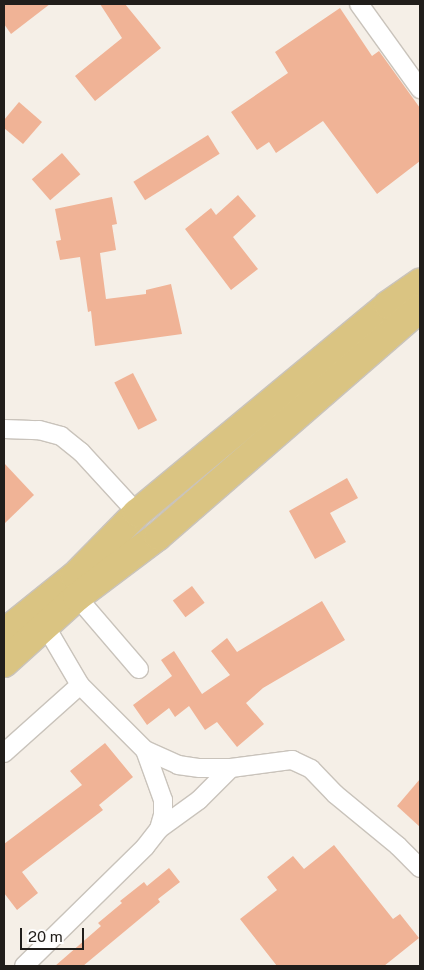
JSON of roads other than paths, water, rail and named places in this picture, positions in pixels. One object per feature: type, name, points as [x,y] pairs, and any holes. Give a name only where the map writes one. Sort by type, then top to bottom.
[{"type":"main road","points":[[7,627],[75,576],[137,513],[388,305],[420,283]]},
{"type":"main road","points":[[4,663],[77,597],[158,536],[420,308]]},
{"type":"street","points":[[359,4],[420,90]]},
{"type":"street","points":[[4,429],[39,430],[60,436],[81,452],[137,513]]},
{"type":"street","points":[[77,597],[139,669]]},
{"type":"street","points":[[46,627],[80,685],[145,750],[178,765],[200,768],[231,768],[292,760],[311,769],[335,794],[398,846],[420,868]]},
{"type":"street","points":[[4,753],[80,685]]},
{"type":"street","points":[[145,750],[163,800],[160,829]]},
{"type":"street","points":[[24,966],[146,847],[160,829],[199,800],[231,768]]}]
